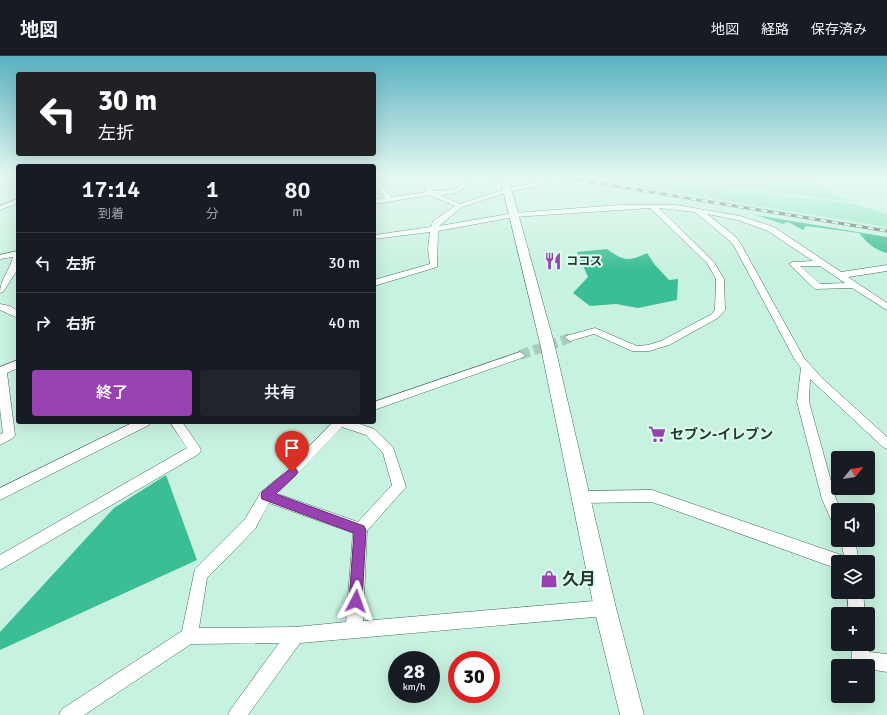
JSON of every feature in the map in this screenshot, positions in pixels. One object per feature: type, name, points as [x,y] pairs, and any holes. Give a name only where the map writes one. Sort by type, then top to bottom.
[{"type":"street","points":[[376,282],[434,264],[432,249],[436,223],[458,208]]},
{"type":"street","points":[[512,208],[547,343],[605,608],[632,715]]},
{"type":"street","points":[[376,237],[400,235],[514,215],[625,208]]},
{"type":"street","points":[[570,338],[595,331],[636,348],[649,348],[665,343],[715,316],[720,310],[720,279],[710,262],[654,208]]},
{"type":"street","points":[[672,208],[698,210],[740,218],[771,229],[887,307]]},
{"type":"street","points":[[698,210],[733,239],[738,246],[792,348],[806,369],[887,444]]},
{"type":"street","points":[[0,257],[16,253]]},
{"type":"street","points":[[0,290],[15,267],[16,262]]},
{"type":"street","points":[[822,263],[793,264],[818,287],[856,285]]},
{"type":"street","points":[[841,275],[887,268]]},
{"type":"street","points":[[0,307],[8,308],[16,314]]},
{"type":"street","points":[[376,405],[520,355]]},
{"type":"street","points":[[0,440],[9,435],[0,371],[16,365]]},
{"type":"street","points":[[806,369],[803,402],[831,503]]},
{"type":"street","points":[[0,494],[141,424]]},
{"type":"street","points":[[0,563],[195,450],[177,424]]},
{"type":"street","points":[[189,636],[200,574],[250,524],[266,496],[283,482],[338,424]]},
{"type":"street","points":[[346,424],[370,432],[389,451],[399,487],[360,530],[354,630]]},
{"type":"street","points":[[266,496],[360,530]]},
{"type":"street","points":[[581,498],[652,496],[831,559]]},
{"type":"street","points":[[68,715],[142,665],[189,636],[296,635],[605,608]]},
{"type":"street","points":[[237,715],[296,635]]},
{"type":"street","points":[[860,651],[861,659],[887,663]]},
{"type":"green space","points":[[769,208],[867,208],[887,214],[887,227]]},
{"type":"green space","points":[[756,215],[887,237],[887,253],[872,246],[859,233],[806,226],[803,230],[788,222],[783,224]]},
{"type":"green space","points":[[607,249],[626,259],[635,258],[647,253],[655,265],[669,280],[678,279],[677,300],[638,308],[616,304],[590,306],[573,293],[588,277],[577,252]]},
{"type":"green space","points":[[166,475],[197,560],[0,650],[0,632],[114,508]]},
{"type":"tunnel","points":[[520,355],[570,338]]},
{"type":"railway","points":[[746,208],[887,231]]},
{"type":"place","name":"ココス","points":[[553,261]]},
{"type":"place","name":"セブン-イレブン","points":[[657,434]]},
{"type":"place","name":"久月","points":[[549,579]]},
{"type":"route","points":[[292,472],[283,482],[266,496],[360,530],[356,601]]}]
